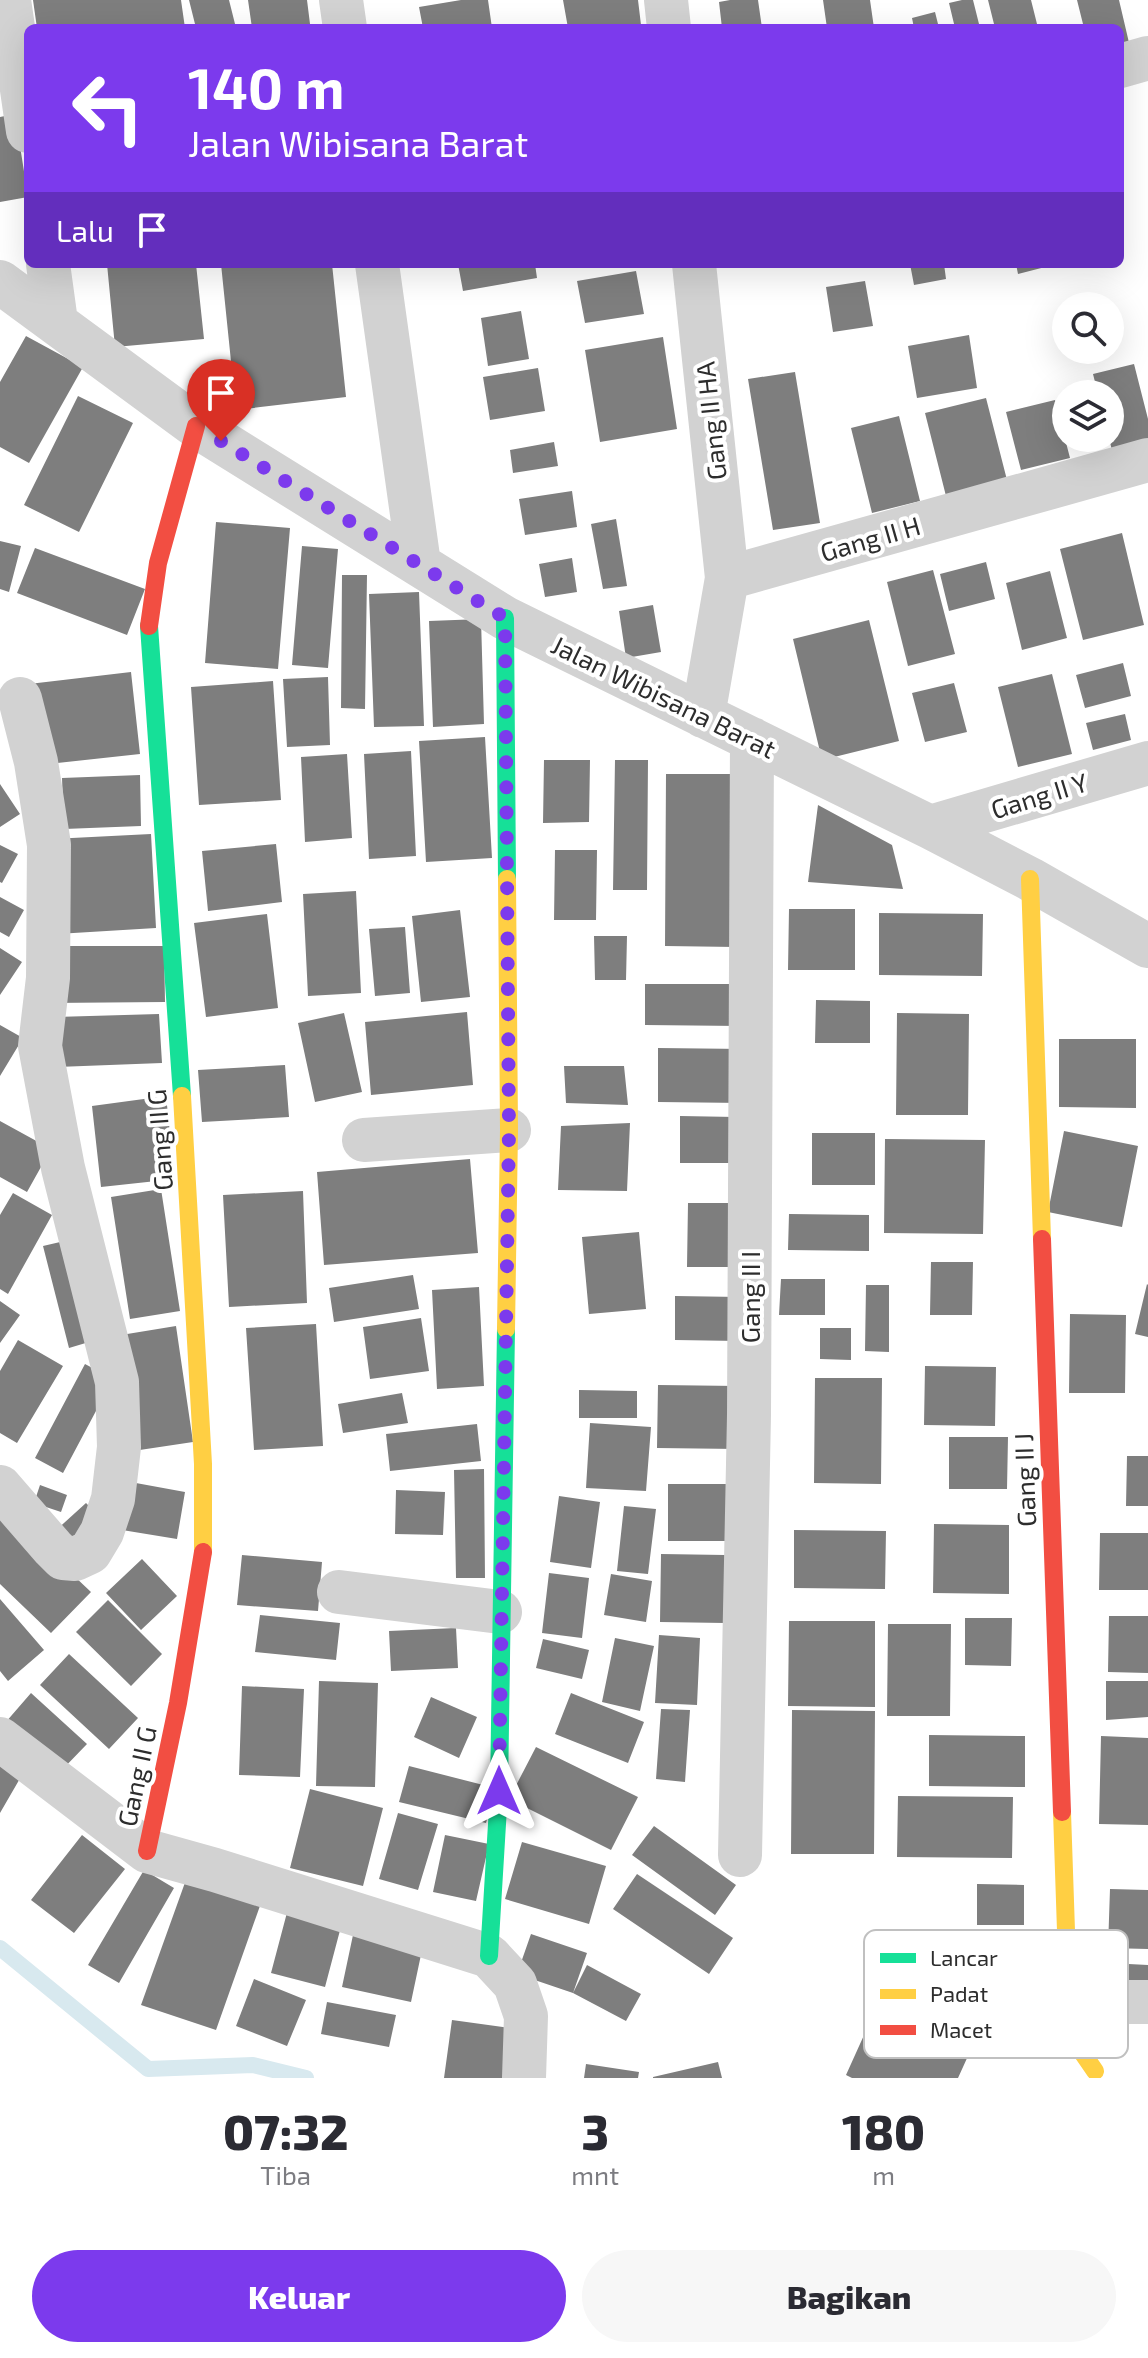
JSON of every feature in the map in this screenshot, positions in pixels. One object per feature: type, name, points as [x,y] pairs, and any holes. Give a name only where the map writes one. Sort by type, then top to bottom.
[{"type":"street","points":[[9,0],[24,103]]},
{"type":"street","points":[[341,0],[344,24]]},
{"type":"street","points":[[666,0],[669,24]]},
{"type":"street","points":[[1124,65],[1148,58]]},
{"type":"street","points":[[49,268],[56,322]]},
{"type":"street","points":[[378,268],[419,564]]},
{"type":"street","name":"Gang II HA","points":[[694,268],[727,578]]},
{"type":"street","name":"Jalan Wibisana Barat","points":[[0,282],[196,426],[505,618],[930,827],[1145,942]]},
{"type":"street","name":"Gang II G","points":[[147,1851],[178,1703],[203,1557],[203,1464],[190,1204],[148,635],[158,563],[196,426]]},
{"type":"street","name":"Gang II H","points":[[727,578],[1148,460]]},
{"type":"street","points":[[703,716],[727,578]]},
{"type":"street","points":[[489,1956],[499,1791],[509,1130],[505,618]]},
{"type":"street","points":[[0,1487],[63,1558],[75,1559],[90,1552],[102,1532],[113,1499],[119,1447],[117,1382],[63,1168],[40,1046],[48,978],[49,845],[36,762],[20,699]]},
{"type":"street","name":"Gang II I","points":[[740,1855],[749,1415],[752,739]]},
{"type":"street","name":"Gang II Y","points":[[930,827],[1148,763]]},
{"type":"street","name":"Gang II J","points":[[1030,879],[1066,1930]]},
{"type":"street","points":[[364,1140],[509,1130]]},
{"type":"street","points":[[339,1592],[500,1612]]},
{"type":"street","points":[[0,1739],[147,1851],[489,1956],[515,1984],[526,2016],[524,2078]]},
{"type":"street","name":"Gang II J","points":[[1087,2058],[1101,2076]]},
{"type":"building","points":[[33,0],[181,0],[184,24],[36,24]]},
{"type":"building","points":[[189,0],[229,0],[235,24],[195,24]]},
{"type":"building","points":[[248,0],[307,0],[310,24],[251,24]]},
{"type":"building","points":[[461,0],[488,0],[491,24],[422,24],[419,7]]},
{"type":"building","points":[[563,0],[638,0],[641,24],[567,24]]},
{"type":"building","points":[[758,0],[761,24],[722,24],[719,2]]},
{"type":"building","points":[[823,0],[870,0],[873,24],[826,24]]},
{"type":"building","points":[[973,0],[979,24],[954,24],[949,3]]},
{"type":"building","points":[[988,0],[1031,0],[1037,24],[994,24]]},
{"type":"building","points":[[1077,0],[1119,0],[1130,47],[1124,49],[1124,24],[1083,24]]},
{"type":"building","points":[[935,12],[938,24],[913,24],[912,18]]},
{"type":"building","points":[[15,114],[24,171],[24,198],[0,202],[0,117]]},
{"type":"building","points":[[107,268],[196,268],[204,339],[115,347]]},
{"type":"building","points":[[221,268],[332,268],[346,397],[236,410]]},
{"type":"building","points":[[459,268],[536,268],[537,278],[463,291]]},
{"type":"building","points":[[911,268],[945,268],[946,279],[914,285]]},
{"type":"building","points":[[1017,268],[1041,268],[1018,274]]},
{"type":"building","points":[[636,271],[644,314],[585,323],[577,281]]},
{"type":"building","points":[[865,281],[873,326],[833,332],[826,287]]},
{"type":"building","points":[[521,311],[529,359],[488,366],[481,318]]},
{"type":"building","points":[[969,335],[977,388],[917,398],[908,346]]},
{"type":"building","points":[[26,336],[83,367],[29,463],[0,447],[0,382]]},
{"type":"building","points":[[663,337],[677,429],[600,442],[585,350]]},
{"type":"building","points":[[1134,364],[1148,419],[1148,450],[1114,459],[1112,452],[1124,452],[1124,380],[1094,380],[1093,374]]},
{"type":"building","points":[[538,368],[545,411],[490,420],[483,377]]},
{"type":"building","points":[[795,372],[820,523],[773,530],[748,379]]},
{"type":"building","points":[[78,396],[133,423],[79,532],[24,505]]},
{"type":"building","points":[[986,398],[1007,480],[946,496],[925,413]]},
{"type":"building","points":[[1052,401],[1052,452],[1068,452],[1070,458],[1021,470],[1006,412]]},
{"type":"building","points":[[899,416],[920,501],[872,513],[851,428]]},
{"type":"building","points":[[554,442],[558,466],[513,473],[510,450]]},
{"type":"building","points":[[572,491],[577,527],[525,535],[519,499]]},
{"type":"building","points":[[616,519],[627,586],[603,589],[591,524]]},
{"type":"building","points":[[216,522],[290,528],[278,669],[205,663]]},
{"type":"building","points":[[1122,533],[1144,625],[1083,640],[1060,549]]},
{"type":"building","points":[[0,541],[21,546],[9,592],[0,589]]},
{"type":"building","points":[[302,546],[338,549],[328,668],[292,665]]},
{"type":"building","points":[[35,548],[145,589],[127,635],[17,593]]},
{"type":"building","points":[[572,558],[577,592],[545,597],[539,564]]},
{"type":"building","points":[[986,562],[995,599],[949,611],[940,574]]},
{"type":"building","points":[[933,570],[955,654],[908,666],[887,582]]},
{"type":"building","points":[[1050,571],[1067,638],[1022,650],[1006,583]]},
{"type":"building","points":[[342,575],[367,575],[365,709],[341,708]]},
{"type":"building","points":[[419,592],[424,726],[374,727],[369,594]]},
{"type":"building","points":[[653,605],[661,652],[626,658],[619,611]]},
{"type":"building","points":[[481,619],[484,724],[433,727],[429,621]]},
{"type":"building","points":[[869,620],[899,741],[822,760],[793,639]]},
{"type":"building","points":[[1123,663],[1131,696],[1085,708],[1076,675]]},
{"type":"building","points":[[131,672],[140,754],[39,765],[29,684]]},
{"type":"building","points":[[1052,674],[1072,754],[1018,767],[998,687]]},
{"type":"building","points":[[328,677],[330,745],[287,747],[283,679]]},
{"type":"building","points":[[273,681],[281,800],[199,805],[191,687]]},
{"type":"building","points":[[954,683],[967,732],[925,742],[912,693]]},
{"type":"building","points":[[1125,714],[1131,740],[1093,750],[1086,723]]},
{"type":"building","points":[[485,737],[492,858],[426,862],[419,741]]},
{"type":"building","points":[[411,751],[416,856],[369,859],[364,754]]},
{"type":"building","points":[[347,754],[352,838],[305,842],[301,757]]},
{"type":"building","points":[[544,760],[590,760],[589,822],[543,823]]},
{"type":"building","points":[[615,760],[648,760],[647,890],[613,890]]},
{"type":"building","points":[[666,774],[737,774],[736,947],[665,946]]},
{"type":"building","points":[[140,775],[141,826],[64,829],[62,778]]},
{"type":"building","points":[[0,784],[20,814],[0,827]]},
{"type":"building","points":[[818,805],[892,845],[903,889],[808,882]]},
{"type":"building","points":[[151,834],[156,928],[57,934],[52,839]]},
{"type":"building","points":[[276,844],[282,902],[208,911],[202,851]]},
{"type":"building","points":[[0,845],[18,854],[2,883],[0,882]]},
{"type":"building","points":[[555,850],[597,850],[596,920],[554,920]]},
{"type":"building","points":[[356,891],[361,993],[308,996],[303,894]]},
{"type":"building","points":[[0,897],[24,910],[9,937],[0,932]]},
{"type":"building","points":[[789,909],[855,909],[855,970],[788,970]]},
{"type":"building","points":[[460,910],[470,997],[421,1002],[412,916]]},
{"type":"building","points":[[879,913],[983,914],[982,976],[879,975]]},
{"type":"building","points":[[267,914],[278,1008],[206,1017],[194,923]]},
{"type":"building","points":[[405,927],[410,993],[375,996],[369,929]]},
{"type":"building","points":[[594,936],[627,936],[626,980],[595,980]]},
{"type":"building","points":[[49,946],[164,946],[165,1002],[48,1003]]},
{"type":"building","points":[[0,948],[22,962],[0,995]]},
{"type":"building","points":[[645,984],[743,984],[741,1026],[645,1025]]},
{"type":"building","points":[[816,1000],[870,1001],[870,1043],[815,1043]]},
{"type":"building","points":[[467,1012],[473,1085],[371,1095],[365,1022]]},
{"type":"building","points":[[344,1013],[362,1092],[315,1102],[298,1023]]},
{"type":"building","points":[[897,1013],[969,1014],[968,1115],[896,1115]]},
{"type":"building","points":[[159,1014],[162,1063],[57,1067],[55,1017]]},
{"type":"building","points":[[0,1025],[23,1038],[0,1076]]},
{"type":"building","points":[[1059,1039],[1136,1039],[1136,1108],[1059,1107]]},
{"type":"building","points":[[658,1048],[745,1049],[744,1103],[658,1102]]},
{"type":"building","points":[[285,1065],[289,1117],[202,1122],[198,1070]]},
{"type":"building","points":[[564,1066],[624,1066],[628,1105],[566,1103]]},
{"type":"building","points":[[166,1096],[175,1179],[101,1187],[92,1106]]},
{"type":"building","points":[[680,1116],[736,1117],[736,1163],[680,1163]]},
{"type":"building","points":[[0,1121],[51,1149],[27,1192],[0,1177]]},
{"type":"building","points":[[630,1123],[627,1191],[558,1190],[561,1126]]},
{"type":"building","points":[[1064,1131],[1138,1146],[1122,1227],[1048,1212]]},
{"type":"building","points":[[812,1133],[875,1133],[875,1185],[812,1185]]},
{"type":"building","points":[[885,1139],[985,1140],[983,1234],[884,1233]]},
{"type":"building","points":[[470,1159],[478,1253],[324,1265],[317,1172]]},
{"type":"building","points":[[161,1189],[180,1311],[130,1319],[111,1197]]},
{"type":"building","points":[[303,1191],[307,1303],[229,1307],[223,1195]]},
{"type":"building","points":[[13,1193],[52,1215],[8,1294],[0,1289],[0,1215]]},
{"type":"building","points":[[688,1203],[744,1203],[743,1267],[687,1267]]},
{"type":"building","points":[[789,1214],[869,1215],[869,1251],[788,1250]]},
{"type":"building","points":[[639,1232],[646,1309],[589,1314],[582,1237]]},
{"type":"building","points":[[73,1239],[99,1339],[69,1348],[43,1246]]},
{"type":"building","points":[[931,1262],[973,1262],[972,1315],[930,1315]]},
{"type":"building","points":[[413,1275],[419,1309],[334,1322],[329,1288]]},
{"type":"building","points":[[781,1279],[825,1279],[825,1315],[779,1315]]},
{"type":"building","points":[[866,1285],[889,1285],[889,1352],[865,1351]]},
{"type":"building","points":[[1148,1285],[1148,1337],[1135,1334]]},
{"type":"building","points":[[479,1287],[484,1386],[437,1389],[432,1290]]},
{"type":"building","points":[[675,1296],[740,1297],[739,1341],[675,1340]]},
{"type":"building","points":[[0,1301],[20,1315],[0,1343]]},
{"type":"building","points":[[1070,1314],[1126,1315],[1125,1393],[1069,1393]]},
{"type":"building","points":[[421,1318],[429,1371],[370,1379],[363,1327]]},
{"type":"building","points":[[316,1324],[323,1446],[254,1450],[246,1328]]},
{"type":"building","points":[[176,1326],[193,1442],[133,1451],[115,1336]]},
{"type":"building","points":[[820,1328],[851,1328],[851,1360],[820,1359]]},
{"type":"building","points":[[18,1340],[63,1366],[17,1443],[0,1433],[0,1371]]},
{"type":"building","points":[[85,1364],[113,1379],[63,1473],[35,1458]]},
{"type":"building","points":[[925,1366],[996,1367],[995,1426],[924,1425]]},
{"type":"building","points":[[815,1378],[882,1378],[881,1484],[814,1483]]},
{"type":"building","points":[[658,1385],[738,1386],[738,1449],[657,1448]]},
{"type":"building","points":[[579,1390],[637,1391],[637,1418],[579,1418]]},
{"type":"building","points":[[402,1393],[408,1423],[343,1433],[338,1404]]},
{"type":"building","points":[[590,1423],[651,1427],[646,1491],[586,1488]]},
{"type":"building","points":[[477,1424],[481,1461],[390,1471],[386,1434]]},
{"type":"building","points":[[949,1437],[1008,1437],[1007,1489],[949,1489]]},
{"type":"building","points":[[1127,1456],[1148,1456],[1148,1506],[1126,1506]]},
{"type":"building","points":[[484,1469],[485,1578],[456,1578],[454,1470]]},
{"type":"building","points":[[125,1481],[185,1492],[177,1539],[116,1529]]},
{"type":"building","points":[[668,1484],[739,1484],[739,1541],[668,1541]]},
{"type":"building","points":[[40,1485],[67,1495],[61,1512],[34,1503]]},
{"type":"building","points":[[396,1490],[445,1492],[443,1535],[395,1534]]},
{"type":"building","points":[[559,1496],[600,1502],[591,1568],[550,1562]]},
{"type":"building","points":[[86,1503],[98,1515],[65,1546],[53,1533]]},
{"type":"building","points":[[0,1506],[91,1592],[51,1633],[0,1584]]},
{"type":"building","points":[[624,1506],[656,1509],[648,1574],[617,1571]]},
{"type":"building","points":[[934,1524],[1009,1525],[1009,1594],[933,1593]]},
{"type":"building","points":[[794,1530],[886,1531],[885,1589],[794,1588]]},
{"type":"building","points":[[1100,1533],[1148,1533],[1148,1590],[1099,1590]]},
{"type":"building","points":[[661,1554],[725,1555],[725,1623],[660,1622]]},
{"type":"building","points":[[242,1555],[322,1562],[318,1611],[237,1605]]},
{"type":"building","points":[[142,1559],[177,1596],[141,1630],[106,1593]]},
{"type":"building","points":[[549,1573],[589,1578],[582,1638],[542,1633]]},
{"type":"building","points":[[611,1574],[652,1581],[646,1622],[604,1615]]},
{"type":"building","points":[[0,1599],[44,1650],[8,1681],[0,1671]]},
{"type":"building","points":[[108,1600],[162,1654],[131,1686],[76,1632]]},
{"type":"building","points":[[260,1615],[340,1623],[336,1660],[255,1652]]},
{"type":"building","points":[[1109,1616],[1148,1616],[1148,1673],[1108,1672]]},
{"type":"building","points":[[965,1618],[1012,1618],[1011,1666],[965,1665]]},
{"type":"building","points":[[789,1621],[875,1621],[875,1707],[788,1706]]},
{"type":"building","points":[[888,1624],[951,1624],[950,1716],[887,1716]]},
{"type":"building","points":[[456,1628],[458,1668],[391,1671],[389,1631]]},
{"type":"building","points":[[659,1635],[700,1638],[697,1705],[655,1703]]},
{"type":"building","points":[[615,1638],[654,1646],[640,1711],[602,1702]]},
{"type":"building","points":[[543,1639],[589,1650],[582,1679],[536,1668]]},
{"type":"building","points":[[69,1654],[138,1718],[109,1749],[40,1685]]},
{"type":"building","points":[[319,1681],[378,1683],[375,1787],[316,1786]]},
{"type":"building","points":[[1106,1681],[1148,1681],[1148,1717],[1106,1720]]},
{"type":"building","points":[[242,1686],[304,1689],[300,1777],[239,1775]]},
{"type":"building","points":[[31,1693],[87,1744],[59,1773],[5,1723]]},
{"type":"building","points":[[571,1693],[644,1722],[628,1763],[555,1734]]},
{"type":"building","points":[[431,1697],[477,1717],[459,1758],[414,1737]]},
{"type":"building","points":[[661,1709],[690,1710],[685,1782],[656,1779]]},
{"type":"building","points":[[792,1710],[875,1711],[874,1854],[791,1854]]},
{"type":"building","points":[[929,1735],[1025,1736],[1025,1787],[929,1786]]},
{"type":"building","points":[[1101,1736],[1148,1738],[1148,1825],[1099,1824]]},
{"type":"building","points":[[536,1747],[638,1797],[611,1850],[509,1799]]},
{"type":"building","points":[[0,1762],[22,1775],[0,1813]]},
{"type":"building","points":[[409,1766],[495,1788],[486,1823],[399,1802]]},
{"type":"building","points":[[310,1789],[383,1808],[363,1886],[290,1868]]},
{"type":"building","points":[[898,1796],[1013,1797],[1012,1858],[897,1857]]},
{"type":"building","points":[[398,1813],[438,1824],[418,1890],[379,1879]]},
{"type":"building","points":[[654,1826],[736,1885],[715,1915],[632,1855]]},
{"type":"building","points":[[82,1835],[125,1869],[74,1933],[31,1900]]},
{"type":"building","points":[[445,1835],[489,1844],[476,1901],[433,1892]]},
{"type":"building","points":[[522,1842],[606,1866],[589,1924],[505,1899]]},
{"type":"building","points":[[144,1870],[174,1888],[119,1983],[88,1965]]},
{"type":"building","points":[[637,1874],[733,1938],[709,1974],[613,1909]]},
{"type":"building","points":[[187,1877],[261,1903],[216,2030],[141,2005]]},
{"type":"building","points":[[977,1884],[1024,1885],[1024,1925],[977,1925]]},
{"type":"building","points":[[1110,1889],[1148,1890],[1148,1949],[1128,1948],[1128,1930],[1109,1930]]},
{"type":"building","points":[[289,1905],[343,1919],[325,1987],[271,1973]]},
{"type":"building","points":[[531,1934],[587,1953],[573,1993],[517,1974]]},
{"type":"building","points":[[353,1935],[422,1950],[411,2002],[342,1987]]},
{"type":"building","points":[[1128,1964],[1148,1965],[1148,1991],[1128,1990]]},
{"type":"building","points":[[587,1965],[641,1994],[626,2021],[573,1993]]},
{"type":"building","points":[[254,1979],[306,2000],[287,2046],[236,2026]]},
{"type":"building","points":[[327,2002],[396,2015],[389,2047],[321,2034]]},
{"type":"building","points":[[452,2020],[510,2028],[503,2078],[444,2078]]},
{"type":"building","points":[[864,2035],[864,2058],[967,2058],[958,2078],[852,2078],[846,2075]]},
{"type":"building","points":[[718,2062],[722,2078],[653,2078],[653,2077]]},
{"type":"building","points":[[586,2064],[639,2072],[638,2078],[584,2078]]},
{"type":"waterway","points":[[0,1948],[148,2069],[253,2065],[306,2078]]},
{"type":"traffic: fast","points":[[505,618],[507,879]]},
{"type":"traffic: fast","points":[[149,626],[182,1096]]},
{"type":"traffic: fast","points":[[489,1956],[499,1791],[506,1329]]},
{"type":"traffic: slow","points":[[506,1329],[509,1130],[507,879]]},
{"type":"traffic: slow","points":[[1030,879],[1042,1239]]},
{"type":"traffic: slow","points":[[182,1096],[203,1464],[203,1552]]},
{"type":"traffic: slow","points":[[1062,1812],[1066,1930]]},
{"type":"traffic: slow","points":[[1086,2058],[1095,2071]]},
{"type":"traffic: jam","points":[[149,626],[158,563],[196,426]]},
{"type":"traffic: jam","points":[[1042,1239],[1062,1812]]},
{"type":"traffic: jam","points":[[147,1851],[178,1703],[203,1552]]},
{"type":"route","points":[[221,441],[505,618],[509,1130],[499,1791]]}]
